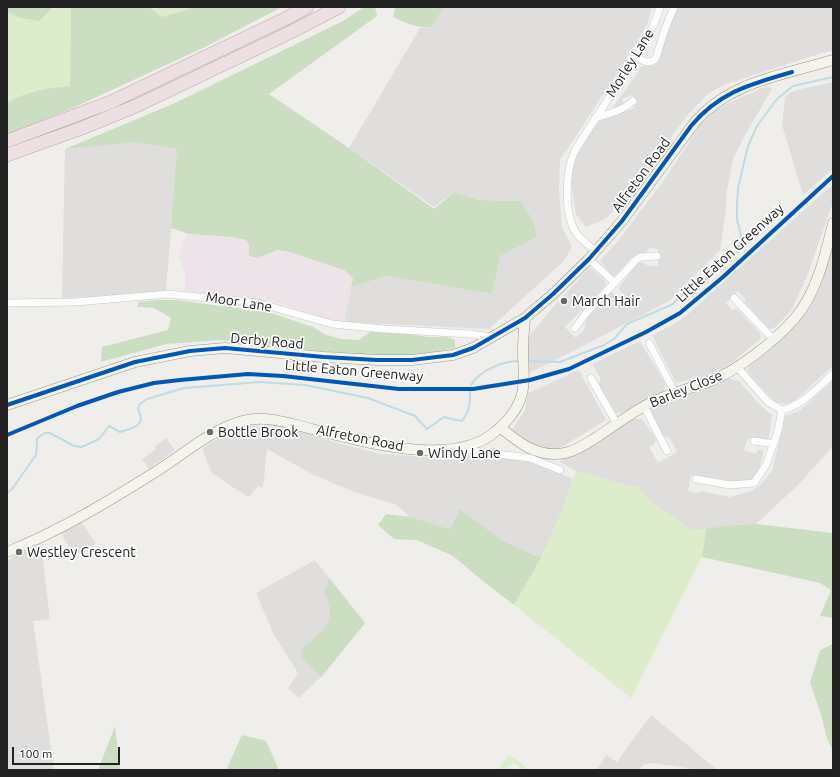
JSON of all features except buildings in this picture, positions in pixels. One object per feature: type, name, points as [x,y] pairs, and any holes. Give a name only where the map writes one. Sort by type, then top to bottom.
[{"type":"highway","points":[[7,141],[111,102],[307,7]]},
{"type":"highway","points":[[7,154],[82,128],[136,106],[293,31],[339,7]]},
{"type":"street","name":"Morley Lane","points":[[614,282],[592,255],[577,234],[571,222],[567,177],[573,154],[636,57],[650,33],[660,7]]},
{"type":"street","points":[[636,57],[648,62],[653,61],[656,58],[664,29],[674,7]]},
{"type":"street","name":"Alfreton Road","points":[[7,552],[50,532],[116,497],[221,429],[248,420],[278,420],[375,444],[405,448],[439,450],[468,446],[492,435],[508,420],[521,399],[523,389],[525,318],[553,294],[592,255],[622,221],[691,126],[710,107],[729,94],[750,84],[833,60]]},
{"type":"street","name":"Morley Lane","points":[[595,118],[618,111],[634,101]]},
{"type":"street","name":"Barley Close","points":[[500,427],[523,446],[544,453],[564,453],[574,450],[644,406],[675,393],[709,382],[737,367],[748,360],[773,339],[796,317],[810,294],[824,261],[833,223]]},
{"type":"street","points":[[575,328],[614,282],[622,276],[640,257],[658,256]]},
{"type":"street","name":"Moor Lane","points":[[7,303],[76,302],[168,294],[258,303],[332,324],[493,337]]},
{"type":"street","points":[[734,298],[773,339]]},
{"type":"street","name":"Derby Road","points":[[7,405],[135,362],[190,351],[225,348],[377,360],[412,360],[453,355],[473,348],[525,318]]},
{"type":"street","points":[[649,343],[675,393]]},
{"type":"street","points":[[737,367],[768,402],[774,407],[782,410],[792,408],[804,401],[833,374]]},
{"type":"street","points":[[591,378],[617,424]]},
{"type":"street","points":[[644,406],[668,451]]},
{"type":"street","points":[[696,479],[730,486],[754,483],[766,465],[778,431],[782,410]]},
{"type":"street","points":[[754,441],[774,444]]},
{"type":"street","points":[[468,446],[472,451],[530,458],[560,470]]},
{"type":"shaded area","points":[[444,7],[652,7],[648,23],[630,54],[560,160],[559,189],[562,227],[572,247],[563,262],[489,329],[344,322],[351,287],[387,276],[492,294],[500,254],[521,201],[479,200],[454,192],[434,207],[349,148],[420,28],[431,27]]},
{"type":"shaded area","points":[[676,7],[833,7],[833,50],[726,84],[709,93],[687,116],[637,182],[607,218],[586,227],[576,214],[571,183],[572,170],[578,154],[588,136],[599,121],[633,109],[637,103],[632,95],[623,98],[622,106],[610,111],[635,77],[641,66],[652,66],[659,61],[663,41]]},
{"type":"shaded area","points":[[833,82],[833,169],[803,195],[782,125],[785,97],[793,91]]},
{"type":"shaded area","points":[[767,86],[772,89],[733,159],[726,196],[726,209],[720,250],[669,301],[529,373],[526,340],[555,305],[590,267],[606,282],[605,287],[565,327],[576,338],[585,328],[586,321],[594,308],[610,291],[619,296],[622,293],[618,288],[638,263],[641,262],[649,266],[658,266],[658,249],[650,248],[646,252],[631,258],[616,275],[613,276],[600,261],[618,241],[662,183],[700,125],[716,110],[726,104]]},
{"type":"shaded area","points":[[133,141],[178,149],[166,290],[134,295],[62,298],[65,149]]},
{"type":"shaded area","points":[[833,184],[833,204],[808,274],[791,311],[773,329],[768,328],[745,303],[745,299],[738,291],[726,303],[732,310],[737,309],[759,332],[761,338],[734,361],[711,375],[676,383],[652,335],[673,325],[689,313]]},
{"type":"shaded area","points":[[189,234],[232,237],[246,240],[249,244],[249,256],[258,258],[277,250],[290,252],[344,270],[353,278],[344,322],[330,321],[267,300],[185,291],[185,271],[178,257],[183,241]]},
{"type":"shaded area","points":[[833,247],[833,366],[795,400],[786,404],[775,402],[747,370],[750,364],[800,318],[821,284]]},
{"type":"shaded area","points":[[640,341],[666,385],[663,393],[621,413],[616,413],[598,384],[601,379],[592,364]]},
{"type":"shaded area","points":[[579,370],[606,420],[557,450],[535,446],[512,433],[512,430],[525,410],[528,393]]},
{"type":"shaded area","points":[[727,378],[739,381],[760,405],[772,415],[768,440],[748,438],[744,450],[756,454],[758,449],[764,451],[759,469],[753,478],[737,484],[691,475],[688,491],[698,493],[701,491],[730,497],[752,491],[761,484],[772,471],[785,416],[799,411],[833,381],[833,446],[798,485],[756,524],[721,526],[706,529],[689,529],[653,503],[637,487],[576,471],[560,462],[561,459],[585,448],[631,419],[642,419],[656,439],[654,444],[649,447],[658,463],[677,452],[670,438],[664,436],[653,420],[651,414],[652,410],[661,403],[709,388]]},
{"type":"shaded area","points":[[279,425],[341,444],[381,454],[441,458],[464,454],[500,457],[532,462],[573,479],[563,510],[541,558],[503,541],[460,509],[450,529],[410,517],[397,505],[354,492],[312,474],[267,449],[263,488],[258,486],[249,497],[212,473],[202,449],[221,436],[251,426]]},
{"type":"shaded area","points":[[166,438],[175,450],[149,469],[142,459],[156,449],[155,446]]},
{"type":"shaded area","points":[[81,522],[96,543],[74,556],[61,533]]},
{"type":"shaded area","points":[[41,544],[50,619],[33,621],[54,770],[7,770],[7,562],[12,557]]},
{"type":"shaded area","points":[[315,560],[365,623],[324,674],[299,698],[288,688],[298,673],[274,635],[256,593]]},
{"type":"shaded area","points":[[651,715],[715,768],[713,770],[701,770],[651,763],[643,765],[639,770],[597,770],[606,755],[617,762]]},
{"type":"green space","points":[[7,7],[71,7],[70,86],[37,90],[22,95],[7,103]]},
{"type":"green space","points":[[7,7],[50,7],[51,9],[39,21],[18,17],[7,12]]},
{"type":"green space","points":[[71,7],[149,7],[162,17],[195,7],[282,7],[205,47],[75,107],[7,135],[7,103],[37,91],[70,86]]},
{"type":"green space","points":[[149,7],[195,7],[162,17]]},
{"type":"green space","points":[[364,7],[375,7],[377,16],[269,94],[349,148],[434,209],[454,192],[479,200],[521,201],[533,221],[537,237],[500,256],[492,294],[387,276],[351,287],[353,278],[344,270],[290,252],[277,250],[258,258],[249,256],[249,244],[246,240],[232,237],[189,234],[171,228],[177,149],[136,142],[65,149],[175,103],[343,21]]},
{"type":"green space","points":[[395,7],[444,7],[431,27],[420,27],[411,25],[393,17]]},
{"type":"green space","points":[[176,300],[268,312],[313,327],[326,335],[341,339],[359,340],[370,332],[396,332],[428,337],[448,337],[455,340],[455,348],[406,357],[365,356],[221,340],[166,344],[101,362],[102,347],[168,330],[171,318],[154,308],[138,307],[138,302]]},
{"type":"green space","points":[[576,471],[637,487],[653,503],[689,529],[706,529],[702,557],[631,698],[514,605],[541,558],[562,510]]},
{"type":"green space","points":[[460,509],[503,541],[541,558],[514,605],[453,556],[417,540],[394,539],[378,525],[386,514],[410,517],[450,529]]},
{"type":"green space","points":[[756,524],[833,533],[833,618],[820,616],[831,590],[820,583],[702,557],[706,529],[721,526]]},
{"type":"green space","points":[[330,579],[365,623],[321,677],[301,657],[303,647],[320,633],[327,624],[330,607],[324,591]]},
{"type":"green space","points":[[833,644],[833,750],[827,739],[821,714],[810,683],[820,650]]},
{"type":"green space","points":[[115,726],[120,770],[98,770]]},
{"type":"green space","points":[[242,735],[266,741],[279,770],[228,770],[227,768]]},
{"type":"green space","points":[[508,755],[520,762],[528,770],[519,770],[520,768],[515,763],[507,767],[506,770],[498,770]]},
{"type":"waterway","name":"Bottle Brook","points":[[526,361],[560,362],[604,345],[614,339],[627,324],[673,304],[693,284],[706,279],[719,269],[738,250],[741,235],[737,220],[738,188],[748,146],[757,126],[777,99],[793,86],[833,77]]},
{"type":"waterway","name":"Bottle Brook","points":[[471,385],[480,375],[492,367],[513,361],[520,361]]},
{"type":"waterway","name":"Bottle Brook","points":[[7,493],[12,489],[36,455],[37,439],[45,433],[50,433],[74,446],[82,447],[99,439],[109,426],[120,432],[139,424],[141,418],[138,408],[140,404],[147,399],[184,388],[260,382],[305,385],[368,398],[415,416],[427,429],[444,417],[462,421],[467,414],[469,407],[470,392]]},
{"type":"cycle path","name":"Little Eaton Greenway","points":[[7,405],[135,362],[190,351],[225,348],[324,357],[412,360],[453,355],[473,348],[525,318],[553,294],[589,259],[622,221],[691,126],[702,114],[724,97],[749,85],[792,72]]},
{"type":"cycle path","name":"Little Eaton Greenway","points":[[7,435],[77,406],[118,392],[154,383],[248,374],[283,376],[399,389],[473,389],[530,380],[569,369],[646,332],[680,313],[723,277],[833,176]]},
{"type":"place","name":"March Hair","points":[[564,301]]},
{"type":"place","name":"Bottle Brook","points":[[210,432]]},
{"type":"place","name":"Windy Lane","points":[[420,453]]},
{"type":"place","name":"Westley Crescent","points":[[19,552]]}]
